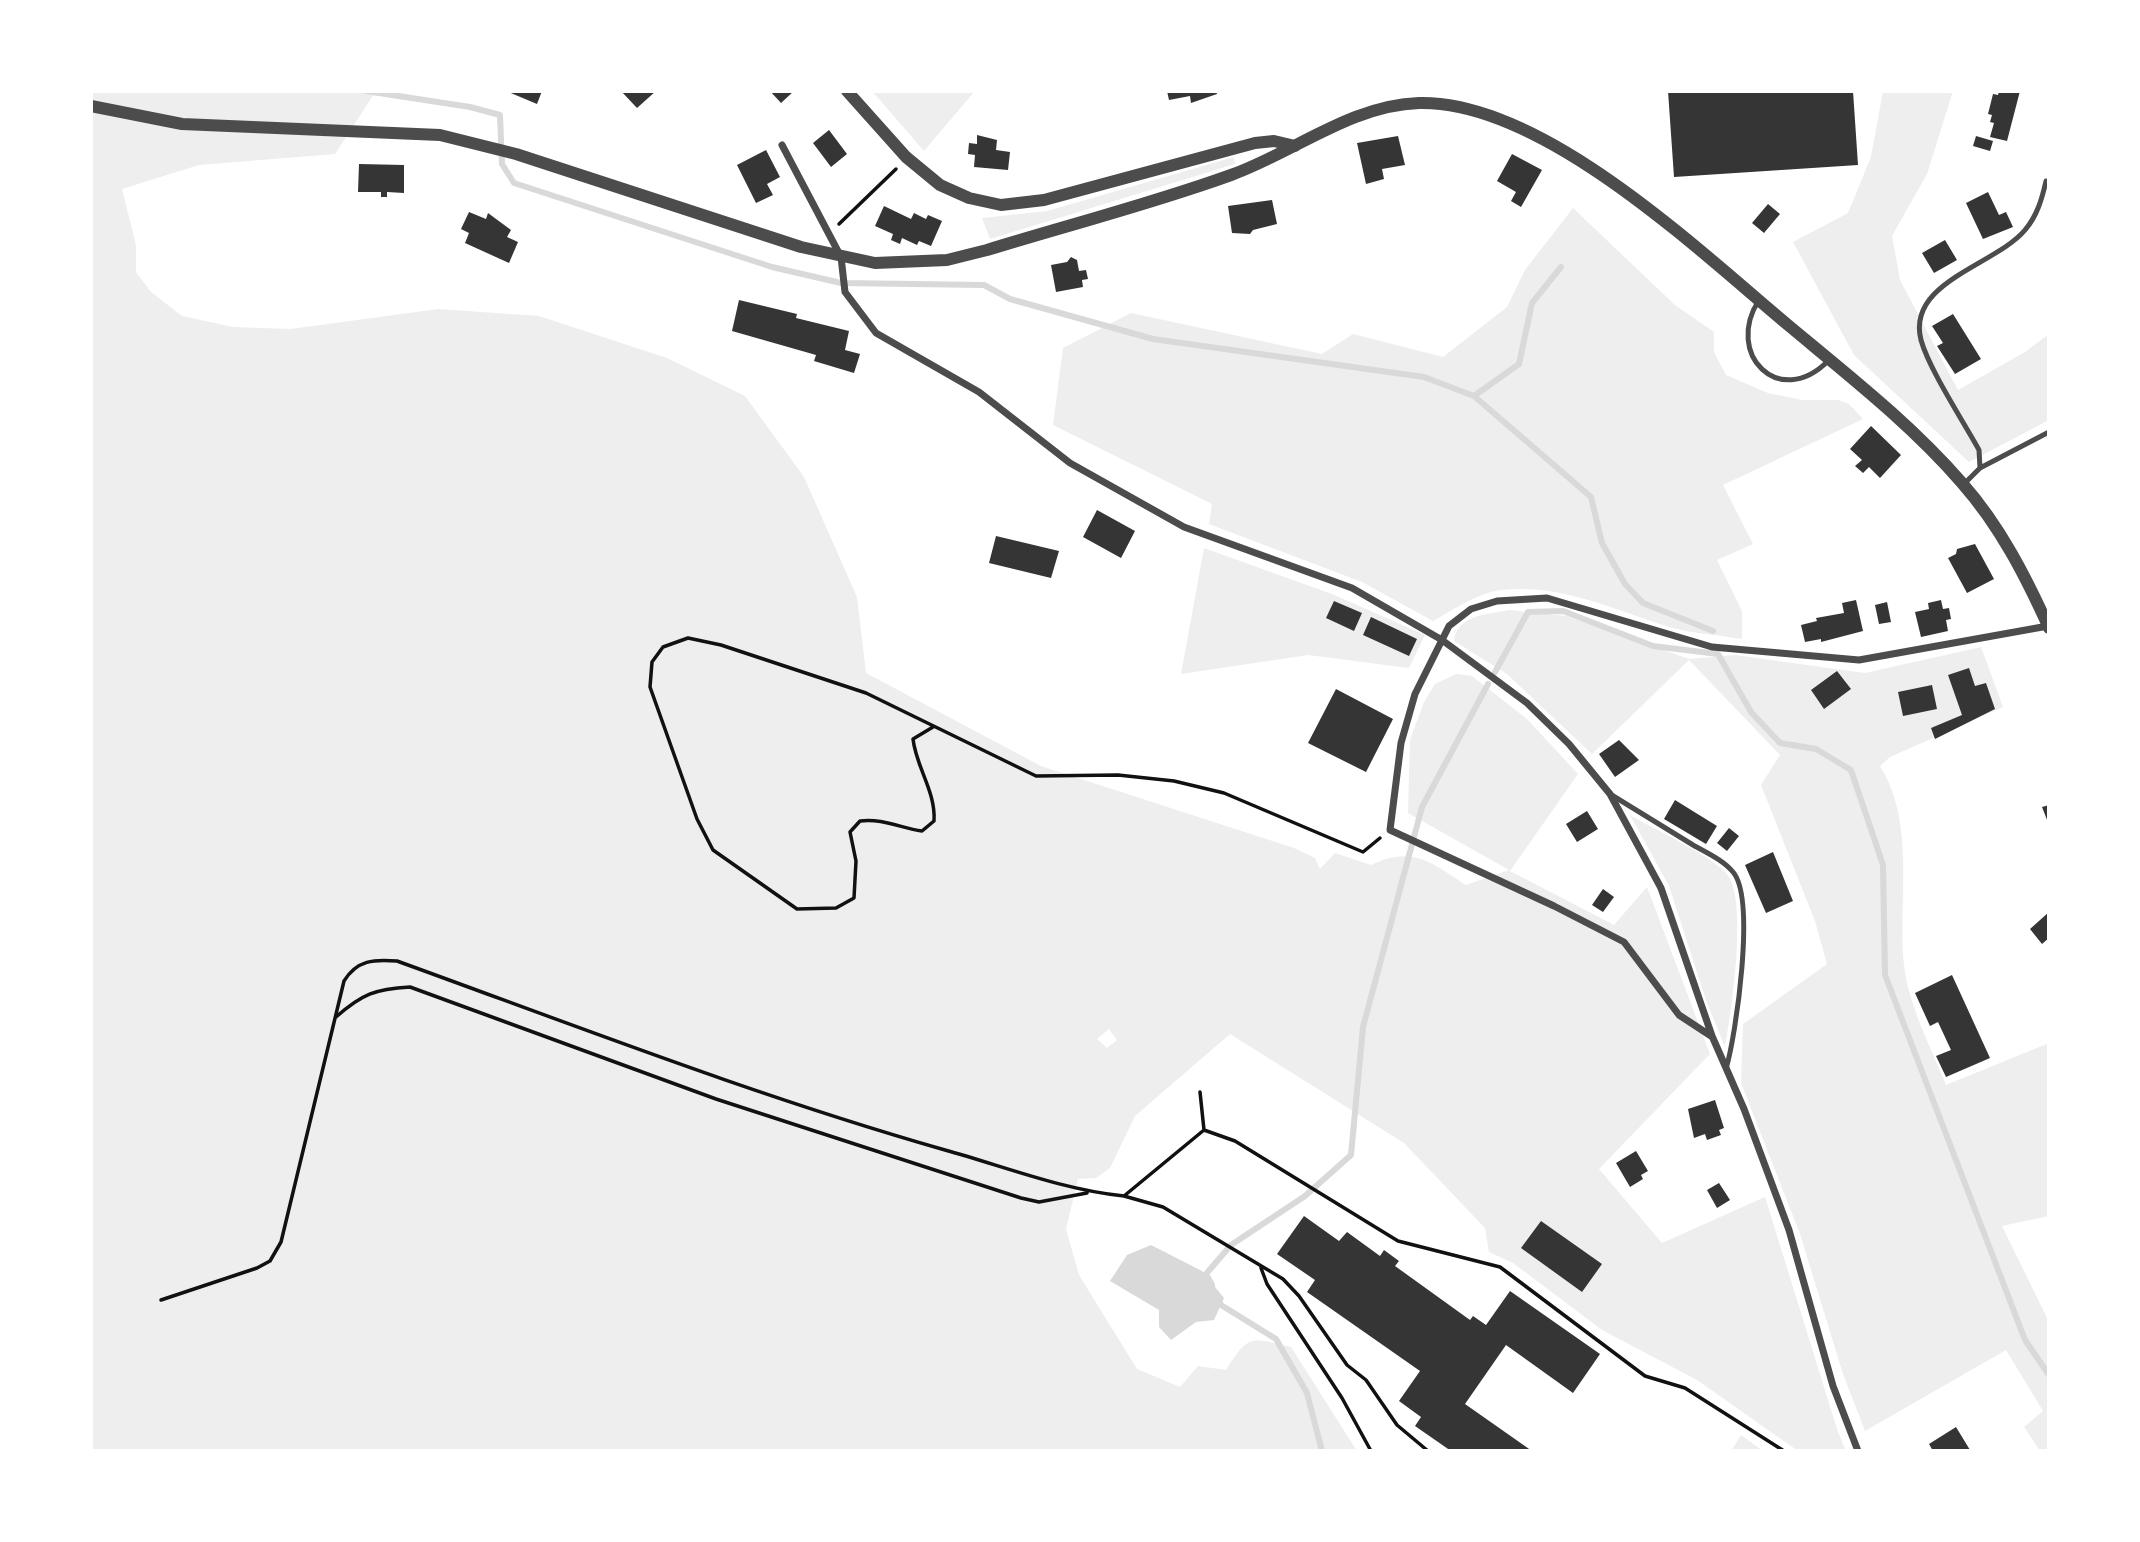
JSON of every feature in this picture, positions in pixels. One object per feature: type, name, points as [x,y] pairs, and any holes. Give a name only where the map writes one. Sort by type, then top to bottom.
[{"type":"street","points":[[847,91],[906,156],[940,185],[969,198],[1001,205],[1044,200],[1255,143],[1274,141],[1295,146]]},
{"type":"street","points":[[92,106],[181,124],[427,134],[482,144],[801,247],[874,263],[947,260],[1231,175],[1346,121],[1396,106],[1434,103],[1467,110],[1545,142],[1590,168],[1759,300],[1875,398],[1964,484],[1996,525],[2049,627],[1859,660],[1712,647],[1547,598],[1497,601],[1459,615],[1442,640],[1415,694],[1401,743],[1390,830],[1554,905],[1624,943],[1679,1015],[1712,1036]]},
{"type":"street","points":[[782,145],[841,257],[845,292],[876,333],[979,393],[1070,463],[1184,527],[1353,588],[1442,640],[1527,703],[1569,744],[1610,794],[1661,888],[1712,1036],[1789,1230],[1833,1386],[1858,1451]]},
{"type":"lane","points":[[1980,468],[1979,450],[1922,342],[1920,320],[1929,299],[1941,286],[1998,254],[2024,232],[2037,212],[2046,181]]},
{"type":"lane","points":[[1759,300],[1748,323],[1748,347],[1759,366],[1768,374],[1779,380],[1800,378],[1829,359]]},
{"type":"lane","points":[[1964,484],[1980,468],[2049,432]]},
{"type":"lane","points":[[1610,794],[1726,865],[1739,884],[1744,913],[1741,970],[1732,1046],[1726,1069]]},
{"type":"path","points":[[828,233],[888,180],[906,156]]},
{"type":"path","points":[[933,727],[913,739],[915,759],[928,786],[934,821],[922,831],[903,829],[876,818],[860,821],[850,832],[856,861],[854,898],[836,908],[797,909],[713,850],[698,819],[650,687],[652,662],[663,647],[688,638],[721,645],[866,693],[1036,776],[1118,775],[1174,781],[1224,793],[1363,852],[1390,830]]},
{"type":"path","points":[[161,1300],[257,1268],[270,1261],[281,1242],[344,981],[351,970],[375,960],[397,961],[734,1084],[885,1133],[1089,1192],[1124,1196],[1163,1208],[1283,1279],[1299,1296],[1347,1365],[1366,1380],[1397,1425],[1428,1451]]},
{"type":"path","points":[[335,1019],[355,1001],[379,988],[410,987],[716,1099],[1021,1198],[1049,1201],[1089,1192]]},
{"type":"path","points":[[1200,1092],[1204,1130]]},
{"type":"path","points":[[1124,1196],[1204,1130]]},
{"type":"path","points":[[1204,1130],[1235,1141],[1398,1241],[1500,1267],[1645,1376],[1685,1388],[1784,1451]]},
{"type":"path","points":[[1260,1266],[1267,1283],[1342,1398],[1371,1451]]},
{"type":"shaded area","points":[[91,91],[376,91],[335,154],[199,165],[122,189],[136,245],[136,272],[151,292],[182,316],[233,327],[291,329],[438,309],[539,316],[667,358],[745,396],[804,477],[857,597],[866,673],[1041,766],[1294,848],[1315,858],[1320,869],[1335,853],[1371,865],[1398,856],[1410,856],[1431,863],[1466,885],[1509,870],[1408,813],[1410,740],[1424,702],[1435,684],[1456,674],[1472,676],[1527,719],[1578,774],[1510,871],[1614,925],[1647,887],[1710,1054],[1599,1169],[1662,1243],[1765,1197],[1846,1451],[1798,1451],[1697,1380],[1602,1330],[1513,1263],[1489,1252],[1485,1228],[1404,1143],[1230,1034],[1135,1116],[1110,1168],[1096,1178],[1078,1179],[1066,1229],[1079,1275],[1137,1369],[1180,1387],[1198,1366],[1226,1370],[1240,1350],[1252,1341],[1291,1347],[1357,1451],[91,1451]],"holes":[[[1109,1029],[1117,1040],[1107,1048],[1097,1039]]]},
{"type":"shaded area","points":[[872,91],[975,91],[924,151]]},
{"type":"shaded area","points":[[1883,91],[1953,91],[1927,174],[1892,236],[1900,280],[1958,390],[2025,352],[2049,334],[2049,420],[1969,462],[1854,355],[1793,242],[1848,213],[1871,157]]},
{"type":"shaded area","points":[[1234,157],[1235,164],[990,239],[982,218],[1047,211]]},
{"type":"shaded area","points":[[1573,208],[1675,305],[1714,332],[1714,352],[1726,375],[1768,393],[1802,400],[1838,400],[1849,404],[1863,419],[1723,485],[1753,544],[1717,560],[1742,611],[1742,639],[1681,630],[1567,594],[1524,589],[1501,590],[1483,595],[1433,621],[1362,582],[1209,524],[1212,504],[1053,425],[1063,348],[1131,313],[1322,354],[1353,334],[1443,357],[1507,307],[1525,270]]},
{"type":"shaded area","points":[[1204,548],[1332,594],[1425,635],[1409,668],[1308,655],[1181,674]]},
{"type":"shaded area","points":[[1509,610],[1566,616],[1689,659],[1735,655],[1865,673],[1981,647],[2003,707],[1890,757],[1880,766],[1891,788],[1902,837],[1906,979],[1915,1010],[1946,1085],[2049,1043],[2049,1216],[2002,1226],[2049,1322],[2049,1451],[2040,1451],[2024,1427],[2043,1411],[2006,1350],[1865,1431],[1843,1374],[1800,1234],[1741,1083],[1743,1024],[1827,964],[1815,921],[1761,785],[1780,755],[1689,660],[1592,754],[1507,674],[1454,641],[1456,632],[1467,621]]},
{"type":"shaded area","points":[[1630,815],[1717,865],[1726,873],[1733,886],[1736,906],[1736,957],[1725,1047],[1707,1003],[1669,886]]},
{"type":"shaded area","points":[[1151,1245],[1202,1271],[1224,1298],[1214,1320],[1196,1322],[1171,1340],[1159,1327],[1159,1310],[1110,1281],[1127,1255]]},
{"type":"shaded area","points":[[1741,1435],[1763,1451],[1731,1451]]},
{"type":"building","points":[[506,91],[542,91],[537,104]]},
{"type":"building","points":[[621,91],[656,91],[637,108]]},
{"type":"building","points":[[770,91],[794,91],[781,103]]},
{"type":"building","points":[[1167,91],[1216,91],[1217,94],[1191,103],[1190,96],[1169,100]]},
{"type":"building","points":[[1668,91],[1853,91],[1858,165],[1674,177]]},
{"type":"building","points":[[1999,91],[2020,91],[2007,141],[1990,137],[1994,123],[1990,122],[1992,115],[1988,114],[1993,94],[1998,95]]},
{"type":"building","points":[[829,130],[847,154],[831,167],[813,143]]},
{"type":"building","points":[[977,135],[997,140],[996,150],[1010,152],[1008,170],[974,167],[975,155],[968,154],[969,143],[977,144]]},
{"type":"building","points":[[1398,136],[1405,165],[1382,169],[1384,179],[1366,184],[1357,143]]},
{"type":"building","points":[[1976,136],[1993,141],[1990,151],[1973,146]]},
{"type":"building","points":[[766,150],[780,177],[767,184],[773,195],[756,203],[737,165]]},
{"type":"building","points":[[1512,154],[1542,170],[1521,207],[1511,201],[1516,192],[1497,181]]},
{"type":"building","points":[[359,164],[404,165],[404,193],[387,192],[387,197],[381,197],[381,192],[358,192]]},
{"type":"building","points":[[1988,192],[1999,215],[2006,212],[2013,227],[1983,239],[1966,203]]},
{"type":"building","points":[[1272,200],[1277,224],[1253,230],[1250,234],[1232,233],[1228,206]]},
{"type":"building","points":[[1768,204],[1780,214],[1764,233],[1752,223]]},
{"type":"building","points":[[884,206],[911,219],[914,213],[926,219],[928,215],[942,221],[931,246],[919,241],[917,245],[902,238],[900,244],[891,240],[893,234],[875,226]]},
{"type":"building","points":[[469,212],[486,219],[488,213],[511,230],[507,237],[518,242],[509,263],[465,243],[469,233],[461,229]]},
{"type":"building","points":[[1945,240],[1957,260],[1934,273],[1922,253]]},
{"type":"building","points":[[1071,257],[1077,260],[1079,271],[1086,270],[1088,279],[1082,280],[1083,287],[1056,292],[1051,265],[1067,262]]},
{"type":"building","points":[[739,300],[797,314],[796,318],[849,331],[845,350],[860,354],[854,373],[814,361],[816,355],[732,331]]},
{"type":"building","points":[[1953,314],[1981,359],[1955,374],[1937,346],[1943,343],[1932,326]]},
{"type":"building","points":[[1871,426],[1901,455],[1880,478],[1869,467],[1863,473],[1855,466],[1862,460],[1850,449]]},
{"type":"building","points":[[1097,510],[1135,531],[1121,558],[1083,537]]},
{"type":"building","points":[[996,536],[1059,551],[1051,578],[989,563]]},
{"type":"building","points":[[1975,544],[1994,579],[1967,593],[1948,558],[1956,554],[1957,549]]},
{"type":"building","points":[[1856,600],[1863,631],[1821,642],[1821,639],[1805,642],[1801,625],[1817,621],[1816,618],[1844,613],[1842,603]]},
{"type":"building","points":[[1941,600],[1943,609],[1949,608],[1951,619],[1946,620],[1948,631],[1921,637],[1915,612],[1929,609],[1928,603]]},
{"type":"building","points":[[1334,601],[1362,613],[1354,631],[1326,618]]},
{"type":"building","points":[[1887,602],[1891,622],[1879,624],[1875,605]]},
{"type":"building","points":[[1371,617],[1417,639],[1409,656],[1363,635]]},
{"type":"building","points":[[1969,668],[1975,686],[1986,683],[1995,709],[1935,739],[1931,728],[1962,715],[1948,675]]},
{"type":"building","points":[[1837,671],[1851,689],[1824,709],[1811,690]]},
{"type":"building","points":[[1932,685],[1937,709],[1903,716],[1898,692]]},
{"type":"building","points":[[1336,689],[1393,719],[1366,772],[1308,743]]},
{"type":"building","points":[[1619,740],[1639,760],[1615,777],[1599,754]]},
{"type":"building","points":[[1675,800],[1717,826],[1706,844],[1664,819]]},
{"type":"building","points":[[2049,805],[2049,825],[2042,807]]},
{"type":"building","points":[[1587,811],[1598,829],[1577,842],[1566,824]]},
{"type":"building","points":[[1729,828],[1739,836],[1727,851],[1717,843]]},
{"type":"building","points":[[1773,852],[1793,901],[1766,913],[1745,865]]},
{"type":"building","points":[[1603,889],[1614,897],[1603,912],[1592,905]]},
{"type":"building","points":[[2049,912],[2049,938],[2042,944],[2030,929]]},
{"type":"building","points":[[1952,975],[1990,1058],[1946,1077],[1936,1056],[1951,1050],[1938,1022],[1930,1026],[1915,993]]},
{"type":"building","points":[[1715,1100],[1724,1128],[1719,1130],[1721,1135],[1707,1140],[1705,1134],[1694,1138],[1688,1109]]},
{"type":"building","points":[[1636,1151],[1648,1171],[1641,1175],[1643,1179],[1630,1187],[1616,1163]]},
{"type":"building","points":[[1719,1183],[1730,1200],[1717,1208],[1707,1190]]},
{"type":"building","points":[[1304,1216],[1339,1241],[1347,1232],[1380,1256],[1384,1250],[1399,1261],[1395,1266],[1470,1320],[1473,1316],[1486,1325],[1510,1291],[1600,1354],[1573,1393],[1506,1345],[1465,1404],[1532,1451],[1451,1451],[1415,1426],[1421,1417],[1399,1401],[1420,1371],[1307,1292],[1315,1280],[1277,1254]]},
{"type":"building","points":[[1541,1221],[1602,1264],[1582,1292],[1521,1248]]},
{"type":"building","points":[[1956,1427],[1970,1450],[1933,1451],[1929,1444]]},
{"type":"waterway","points":[[366,91],[470,107],[500,115],[502,164],[514,183],[772,267],[841,283],[984,285],[1010,299],[1153,339],[1424,377],[1474,396],[1591,497],[1602,543],[1625,584],[1643,603],[1713,631]]},
{"type":"waterway","points":[[1474,396],[1519,364],[1532,303],[1561,267]]},
{"type":"waterway","points":[[1495,672],[1528,612],[1563,611],[1653,646],[1718,654],[1751,712],[1780,743],[1816,749],[1851,770],[1883,865],[1885,975],[2025,1340],[2049,1375]]},
{"type":"waterway","points":[[1212,1285],[1206,1274],[1231,1245],[1305,1196],[1351,1155],[1363,1027],[1422,807],[1488,684]]},
{"type":"waterway","points":[[1218,1298],[1221,1305],[1276,1339],[1307,1393],[1322,1451]]}]
